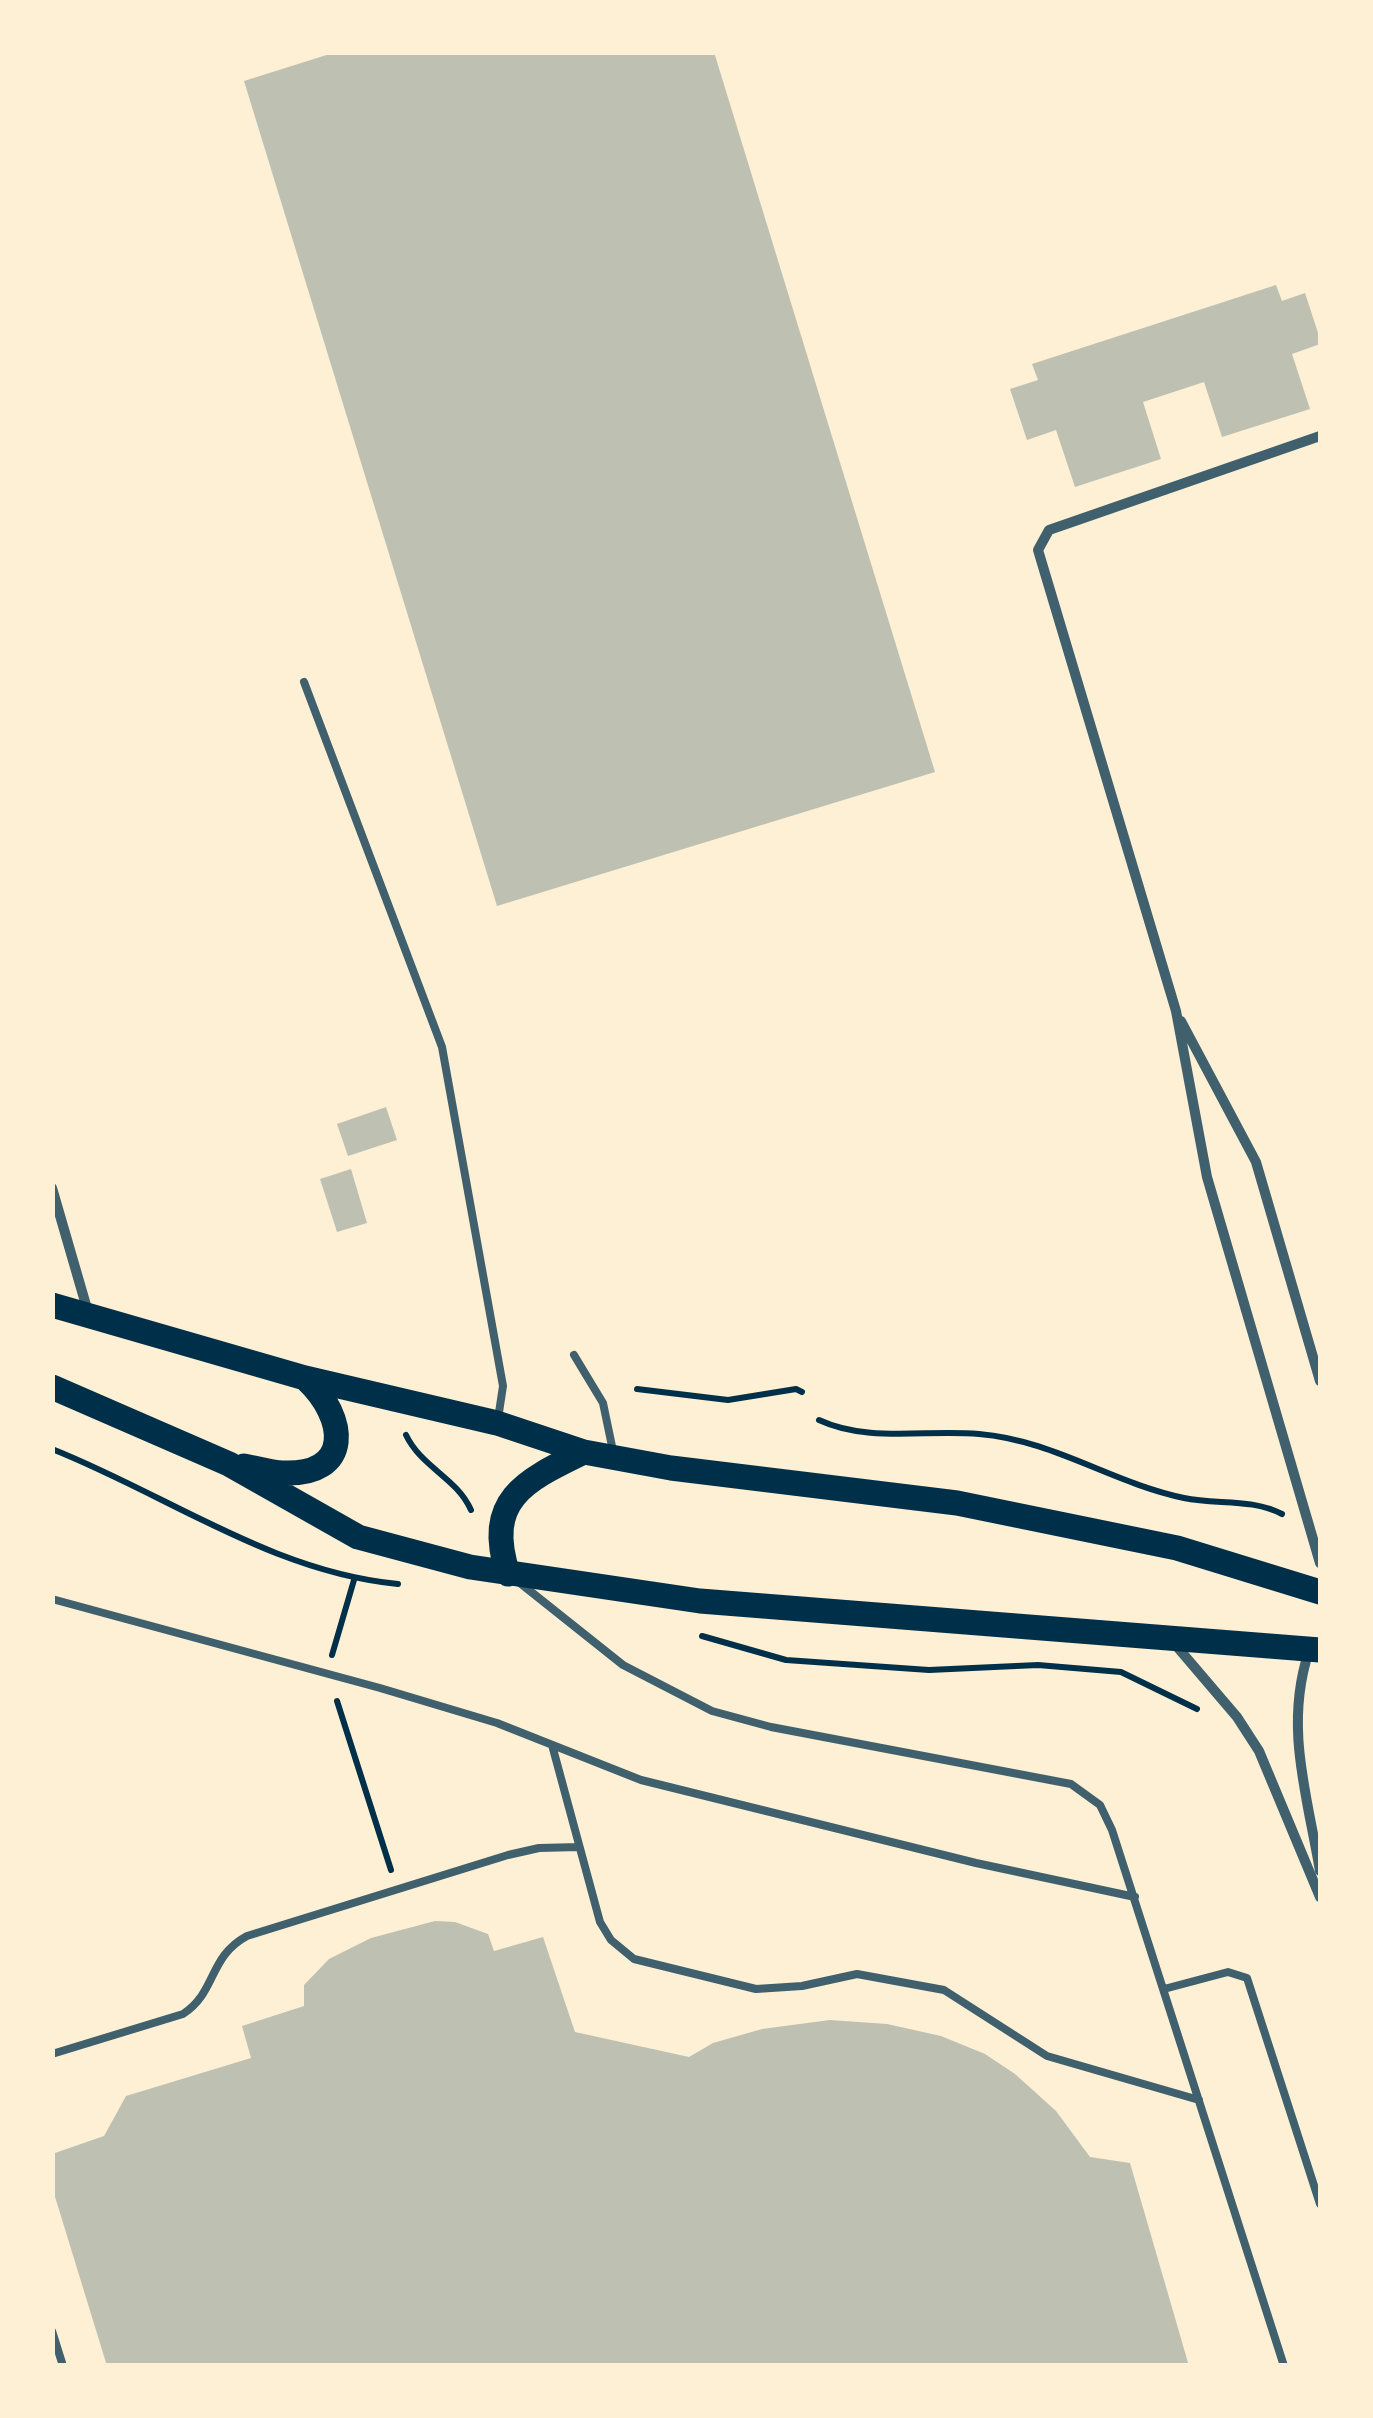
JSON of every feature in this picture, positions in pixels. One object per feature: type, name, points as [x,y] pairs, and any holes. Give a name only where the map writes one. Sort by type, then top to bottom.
[{"type":"main road","points":[[52,1305],[305,1378],[498,1423],[584,1452],[957,1503],[1176,1548],[1320,1592]]},
{"type":"main road","points":[[229,1464],[284,1473],[315,1467],[328,1460],[336,1444],[338,1422],[325,1397],[305,1378]]},
{"type":"main road","points":[[52,1386],[229,1464],[358,1537],[406,1553],[508,1574],[700,1602],[1315,1649]]},
{"type":"main road","points":[[508,1574],[499,1528],[507,1505],[547,1470],[584,1452]]},
{"type":"street","points":[[1320,436],[1049,530],[1038,550],[1176,1011],[1207,1177],[1320,1563]]},
{"type":"street","points":[[1176,1011],[1256,1162],[1320,1381]]},
{"type":"street","points":[[52,1188],[89,1313]]},
{"type":"street","points":[[1172,1641],[1226,1703],[1268,1769],[1320,1897]]},
{"type":"street","points":[[1315,1649],[1297,1687],[1294,1716],[1320,1870]]},
{"type":"lane","points":[[304,682],[442,1047],[503,1386],[498,1423]]},
{"type":"lane","points":[[574,1355],[603,1402],[614,1458]]},
{"type":"lane","points":[[508,1574],[622,1665],[712,1711],[874,1748],[991,1766],[1087,1792],[1100,1805],[1134,1896],[1284,2366]]},
{"type":"lane","points":[[52,1599],[328,1672],[496,1724],[641,1780],[976,1864],[1134,1896]]},
{"type":"lane","points":[[552,1746],[600,1922],[611,1940],[634,1959],[756,1989],[802,1986],[858,1974],[944,1990],[1047,2056],[1199,2100]]},
{"type":"lane","points":[[52,2054],[182,2014],[199,2003],[216,1962],[228,1946],[247,1936],[539,1848],[579,1847]]},
{"type":"lane","points":[[1164,1989],[1228,1972],[1247,1978],[1320,2204]]},
{"type":"lane","points":[[52,2331],[63,2366]]},
{"type":"path","points":[[637,1389],[718,1400],[796,1389],[802,1392]]},
{"type":"path","points":[[819,1420],[832,1426],[910,1435],[980,1434],[1054,1448],[1124,1482],[1187,1499],[1269,1507],[1310,1528]]},
{"type":"path","points":[[403,1430],[423,1462],[462,1489],[477,1525]]},
{"type":"path","points":[[52,1449],[196,1519],[354,1580],[410,1585]]},
{"type":"path","points":[[354,1580],[328,1672],[397,1888]]},
{"type":"path","points":[[698,1635],[786,1660],[929,1670],[1038,1665],[1121,1672],[1193,1708],[1216,1709],[1226,1703]]},
{"type":"building","points":[[336,52],[714,52],[935,772],[497,906],[244,81]]},
{"type":"building","points":[[1276,285],[1282,301],[1305,293],[1320,339],[1320,344],[1292,354],[1310,409],[1222,437],[1204,382],[1143,402],[1161,459],[1075,487],[1056,430],[1027,440],[1010,389],[1038,380],[1032,364]]},
{"type":"building","points":[[386,1107],[397,1140],[348,1156],[337,1124]]},
{"type":"building","points":[[351,1169],[367,1223],[337,1232],[320,1179]]},
{"type":"building","points":[[435,1921],[455,1922],[488,1934],[494,1951],[543,1937],[575,2032],[689,2057],[713,2043],[762,2029],[830,2020],[887,2024],[941,2036],[985,2054],[1015,2074],[1056,2111],[1090,2157],[1130,2163],[1189,2366],[107,2366],[52,2187],[52,2154],[104,2136],[126,2096],[251,2058],[242,2026],[304,2006],[304,1985],[329,1959],[371,1938]]}]
